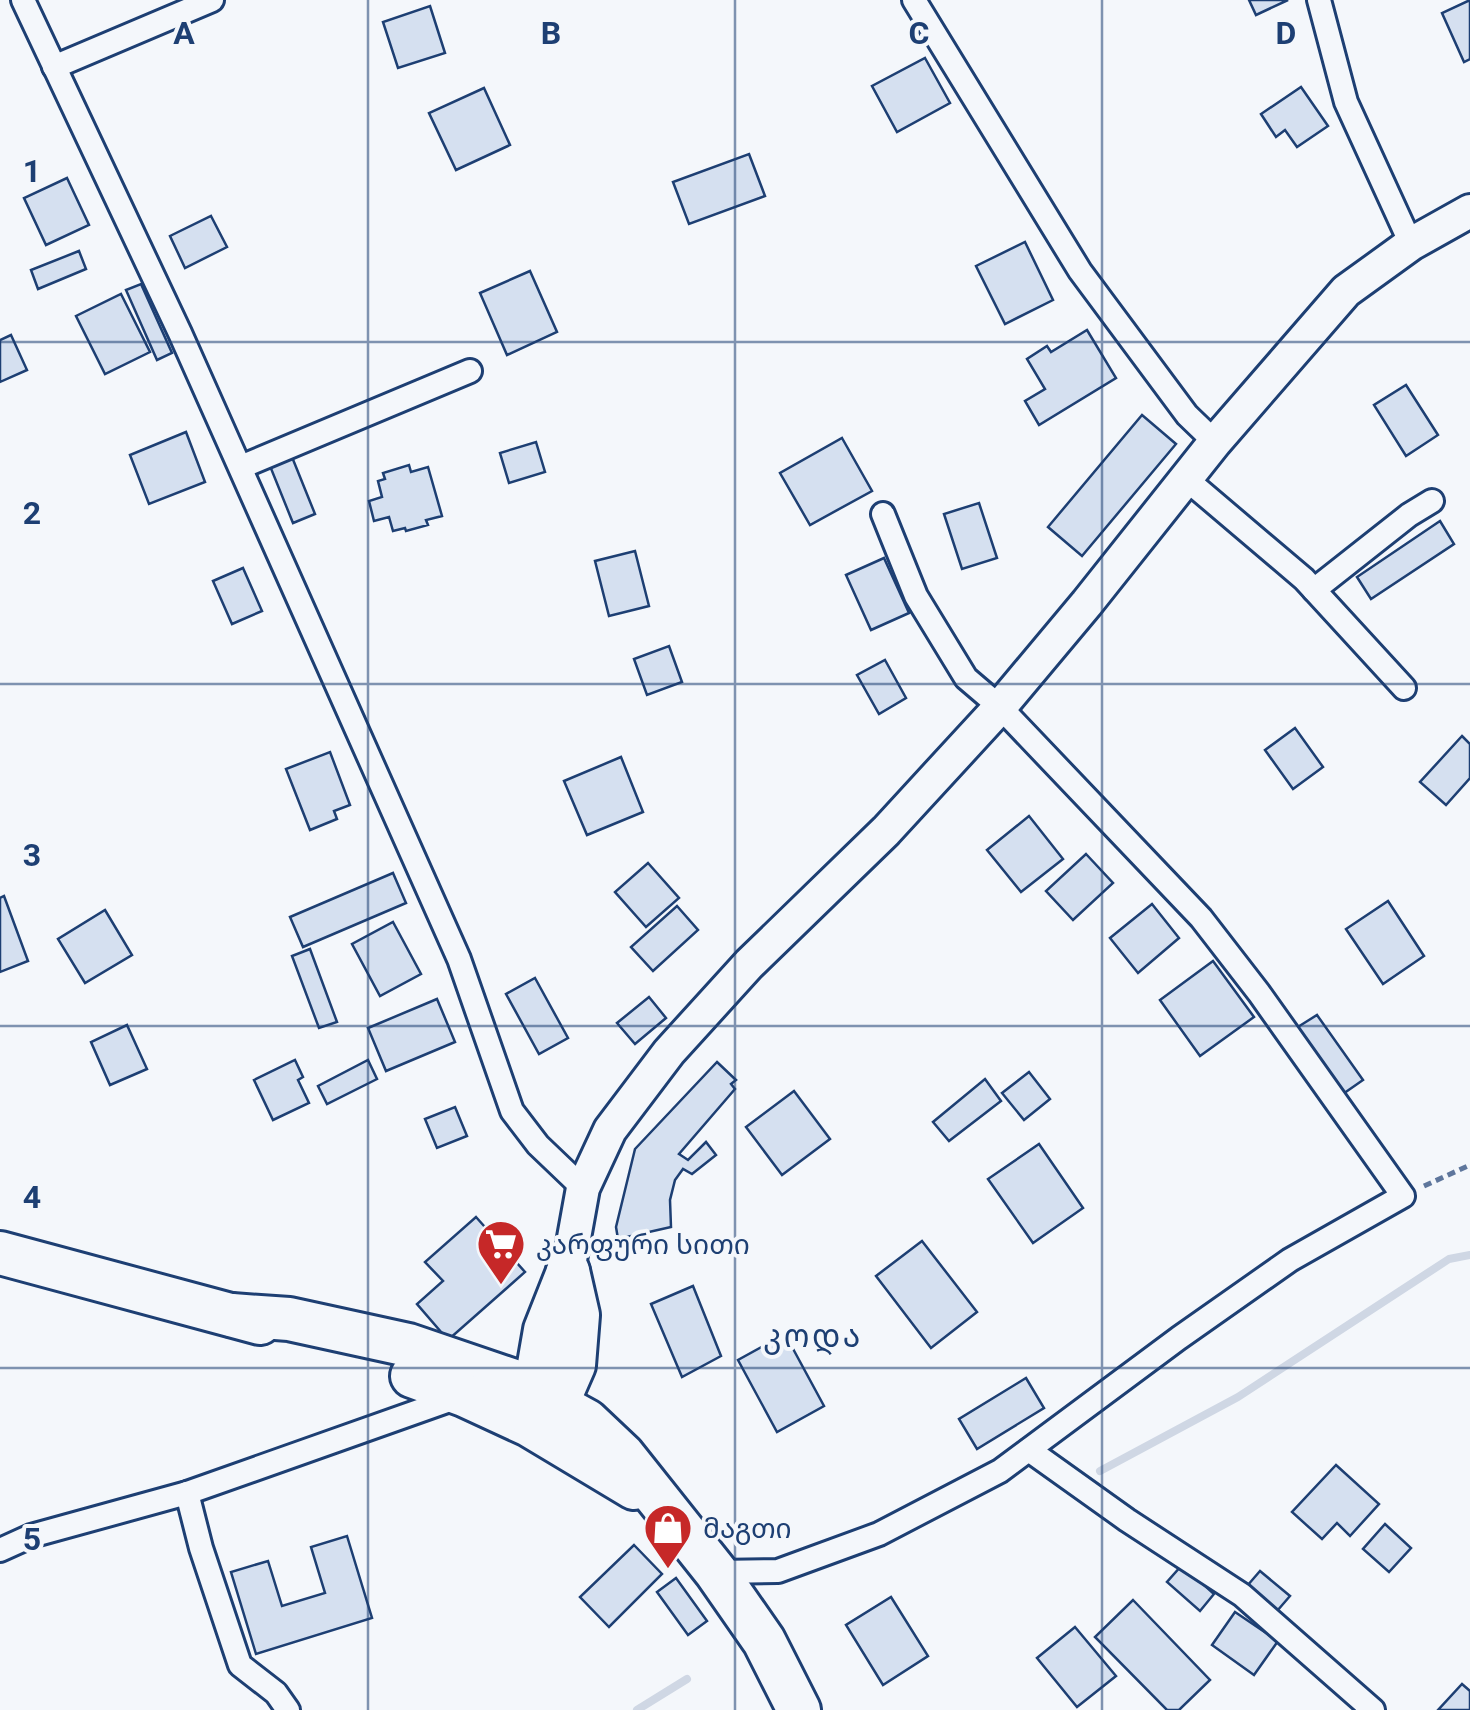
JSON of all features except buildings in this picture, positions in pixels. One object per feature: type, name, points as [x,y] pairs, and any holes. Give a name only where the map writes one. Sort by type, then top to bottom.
[{"type":"highway","points":[[0,1253],[286,1330],[464,1395],[539,1406],[588,1421],[623,1455],[716,1572],[764,1641],[799,1710]]},
{"type":"highway","points":[[568,1271],[578,1315],[574,1365],[600,1431]]},
{"type":"highway","points":[[539,1406],[537,1376],[545,1330],[568,1271]]},
{"type":"highway","points":[[232,1316],[289,1319],[408,1344],[514,1382],[661,1505]]},
{"type":"highway","points":[[539,1406],[574,1365]]},
{"type":"street","points":[[23,0],[241,467],[459,959],[512,1110],[538,1145],[583,1188]]},
{"type":"street","points":[[54,67],[212,0]]},
{"type":"street","points":[[914,0],[1080,271],[1187,415],[1214,442]]},
{"type":"street","points":[[1319,0],[1346,102],[1411,244]]},
{"type":"street","points":[[568,1271],[583,1188],[610,1130],[668,1052],[749,964],[886,831],[1000,708],[1214,442],[1346,291],[1411,244],[1470,211]]},
{"type":"street","points":[[241,467],[470,371]]},
{"type":"street","points":[[1186,478],[1304,579],[1404,688]]},
{"type":"street","points":[[1314,590],[1408,515],[1432,501]]},
{"type":"street","points":[[716,1572],[778,1571],[879,1534],[1000,1471],[1290,1260],[1403,1196],[1201,918],[1000,708],[966,678],[916,596],[883,514]]},
{"type":"street","points":[[0,1550],[31,1536],[188,1492],[464,1395]]},
{"type":"street","points":[[1028,1450],[1242,1596],[1373,1710]]},
{"type":"street","points":[[188,1492],[201,1548],[240,1665],[276,1694],[288,1710]]},
{"type":"path","points":[[1403,1196],[1470,1165]]},
{"type":"waterway","points":[[1100,1471],[1238,1397],[1449,1259],[1470,1255]]},
{"type":"waterway","points":[[637,1710],[687,1679]]},
{"type":"place","name":"კარფური სითი","points":[[501,1286]]},
{"type":"place","name":"მაგთი","points":[[668,1570]]},
{"type":"district","name":"კოდა","points":[[813,1336]]}]
